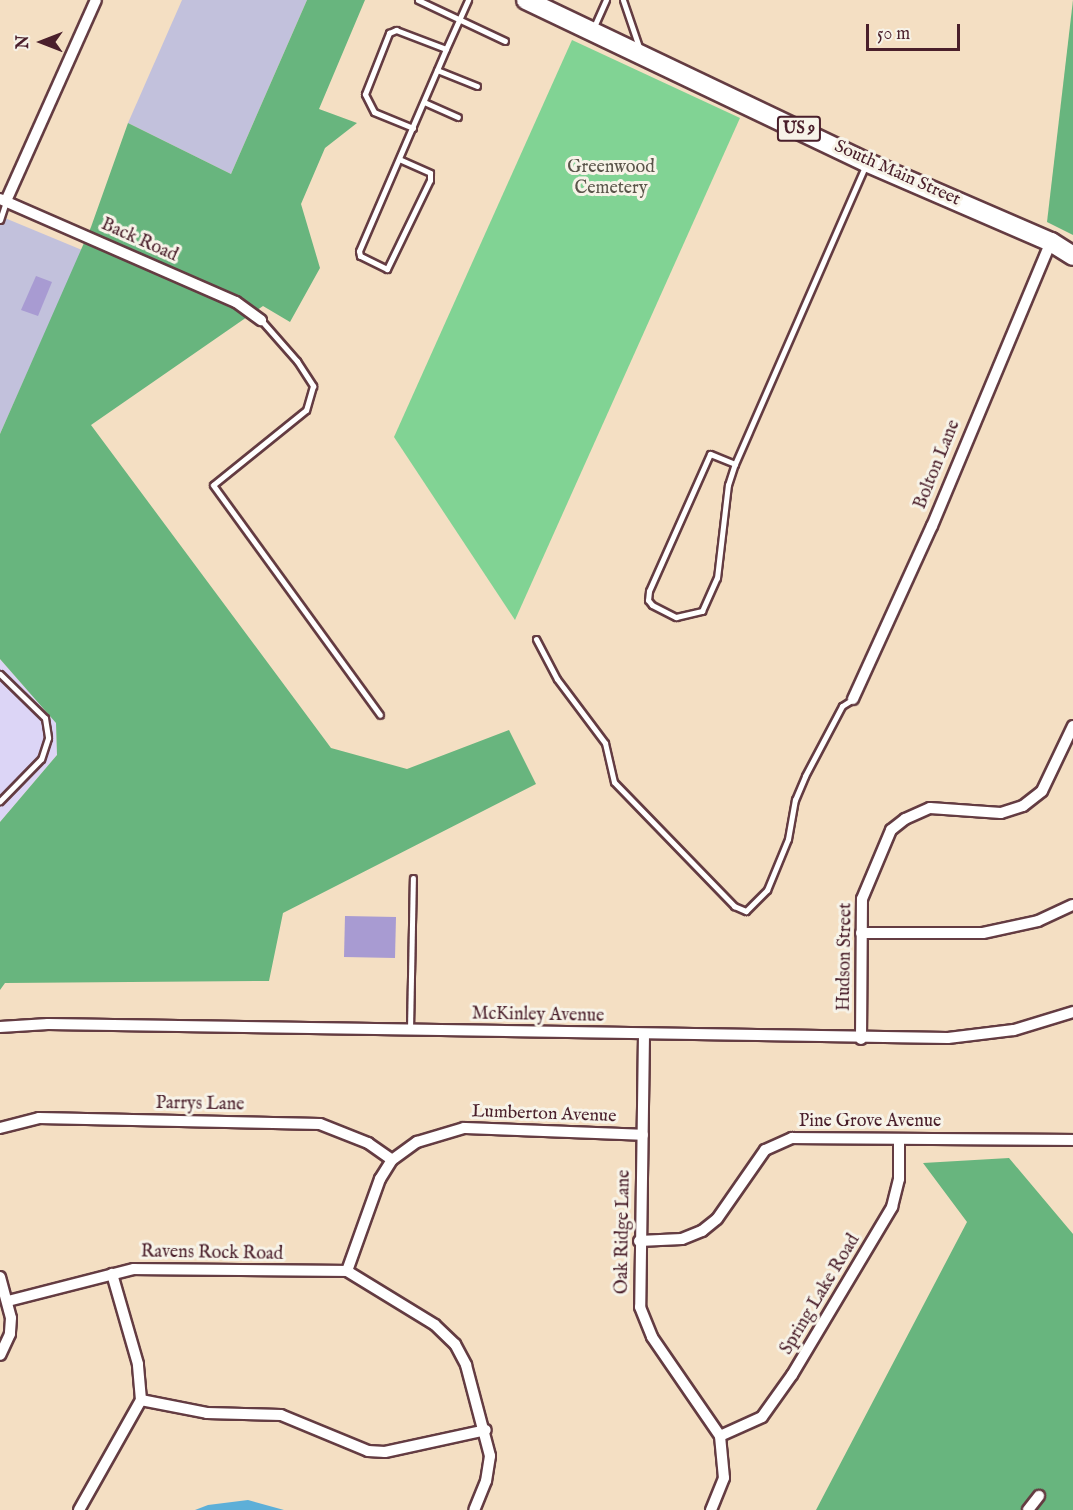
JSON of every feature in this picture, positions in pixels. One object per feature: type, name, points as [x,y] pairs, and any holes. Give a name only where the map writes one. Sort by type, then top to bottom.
[{"type":"highway","name":"South Main Street","points":[[526,0],[867,162],[1051,242],[1073,256]]},
{"type":"street","points":[[3,200],[96,0]]},
{"type":"street","name":"Back Road","points":[[3,200],[236,302],[261,320]]},
{"type":"street","name":"Bolton Lane","points":[[853,699],[932,526],[1051,242]]},
{"type":"street","name":"Hudson Street","points":[[861,1039],[862,899],[891,830],[904,819],[930,808],[1001,813],[1023,806],[1042,791],[1073,726]]},
{"type":"street","points":[[861,933],[983,933],[1038,921],[1073,905]]},
{"type":"street","name":"McKinley Avenue","points":[[0,1028],[48,1024],[861,1039],[948,1038],[1014,1030],[1073,1012]]},
{"type":"street","name":"Oak Ridge Lane","points":[[644,1035],[639,1299],[646,1327],[720,1436],[724,1478],[711,1510]]},
{"type":"street","name":"Parrys Lane","points":[[0,1128],[39,1118],[320,1124],[368,1143],[392,1160]]},
{"type":"street","name":"Lumberton Avenue","points":[[347,1271],[380,1179],[392,1160],[417,1142],[465,1128],[643,1135]]},
{"type":"street","name":"Pine Grove Avenue","points":[[639,1241],[682,1239],[710,1226],[758,1158],[782,1141],[803,1137],[1073,1140]]},
{"type":"street","name":"Spring Lake Road","points":[[720,1436],[762,1417],[792,1375],[892,1207],[899,1179],[899,1139]]},
{"type":"street","name":"Ravens Rock Road","points":[[9,1301],[134,1269],[347,1271]]},
{"type":"street","points":[[347,1271],[435,1324],[455,1344],[466,1365],[486,1430],[490,1456],[486,1481],[474,1510]]},
{"type":"street","points":[[79,1510],[141,1401],[138,1364],[112,1274]]},
{"type":"street","points":[[0,1277],[9,1301],[10,1334],[0,1355]]},
{"type":"street","points":[[141,1401],[207,1413],[281,1415],[368,1451],[385,1452],[486,1430]]},
{"type":"street","points":[[1028,1510],[1039,1496]]},
{"type":"lane","points":[[418,0],[505,41]]},
{"type":"lane","points":[[399,159],[430,173],[430,180],[387,269],[360,256],[359,251],[468,0]]},
{"type":"lane","points":[[591,32],[606,0]]},
{"type":"lane","points":[[622,0],[642,57]]},
{"type":"lane","points":[[413,128],[374,112],[365,94],[389,33],[396,30],[446,49]]},
{"type":"lane","points":[[437,70],[477,86]]},
{"type":"lane","points":[[423,102],[458,117]]},
{"type":"lane","points":[[735,464],[710,454],[649,591],[648,600],[652,605],[676,617],[702,610],[717,578],[728,485],[735,464],[867,162]]},
{"type":"lane","points":[[0,220],[3,200]]},
{"type":"lane","points":[[261,320],[297,361],[313,387],[306,410],[213,485],[380,715]]},
{"type":"lane","points":[[536,639],[556,679],[605,743],[614,782],[734,906],[746,911],[767,890],[788,839],[795,800],[805,776],[842,706],[853,699]]},
{"type":"lane","points":[[0,674],[45,718],[48,738],[41,759],[0,801]]},
{"type":"lane","points":[[410,1030],[413,878]]},
{"type":"shaded area","points":[[182,0],[307,0],[231,174],[128,123]]},
{"type":"shaded area","points":[[0,216],[82,250],[0,434]]},
{"type":"shaded area","points":[[0,659],[56,723],[57,755],[0,822]]},
{"type":"green space","points":[[307,0],[365,0],[319,109],[357,123],[325,148],[301,204],[320,268],[290,322],[263,306],[91,425],[331,748],[407,769],[509,730],[536,784],[283,913],[269,981],[5,983],[0,990],[0,822],[57,755],[56,723],[0,659],[0,434],[91,227],[128,123],[231,174]]},
{"type":"green space","points":[[1073,0],[1073,235],[1047,222]]},
{"type":"green space","name":"Greenwood Cemetery","points":[[572,40],[740,118],[515,620],[394,437]]},
{"type":"green space","points":[[1009,1158],[1073,1234],[1073,1510],[816,1510],[967,1222],[923,1163]]},
{"type":"water","points":[[248,1500],[284,1510],[195,1510],[208,1505]]},
{"type":"building","points":[[36,276],[52,282],[38,316],[21,310]]},
{"type":"building","points":[[345,916],[396,917],[395,958],[344,957]]}]
